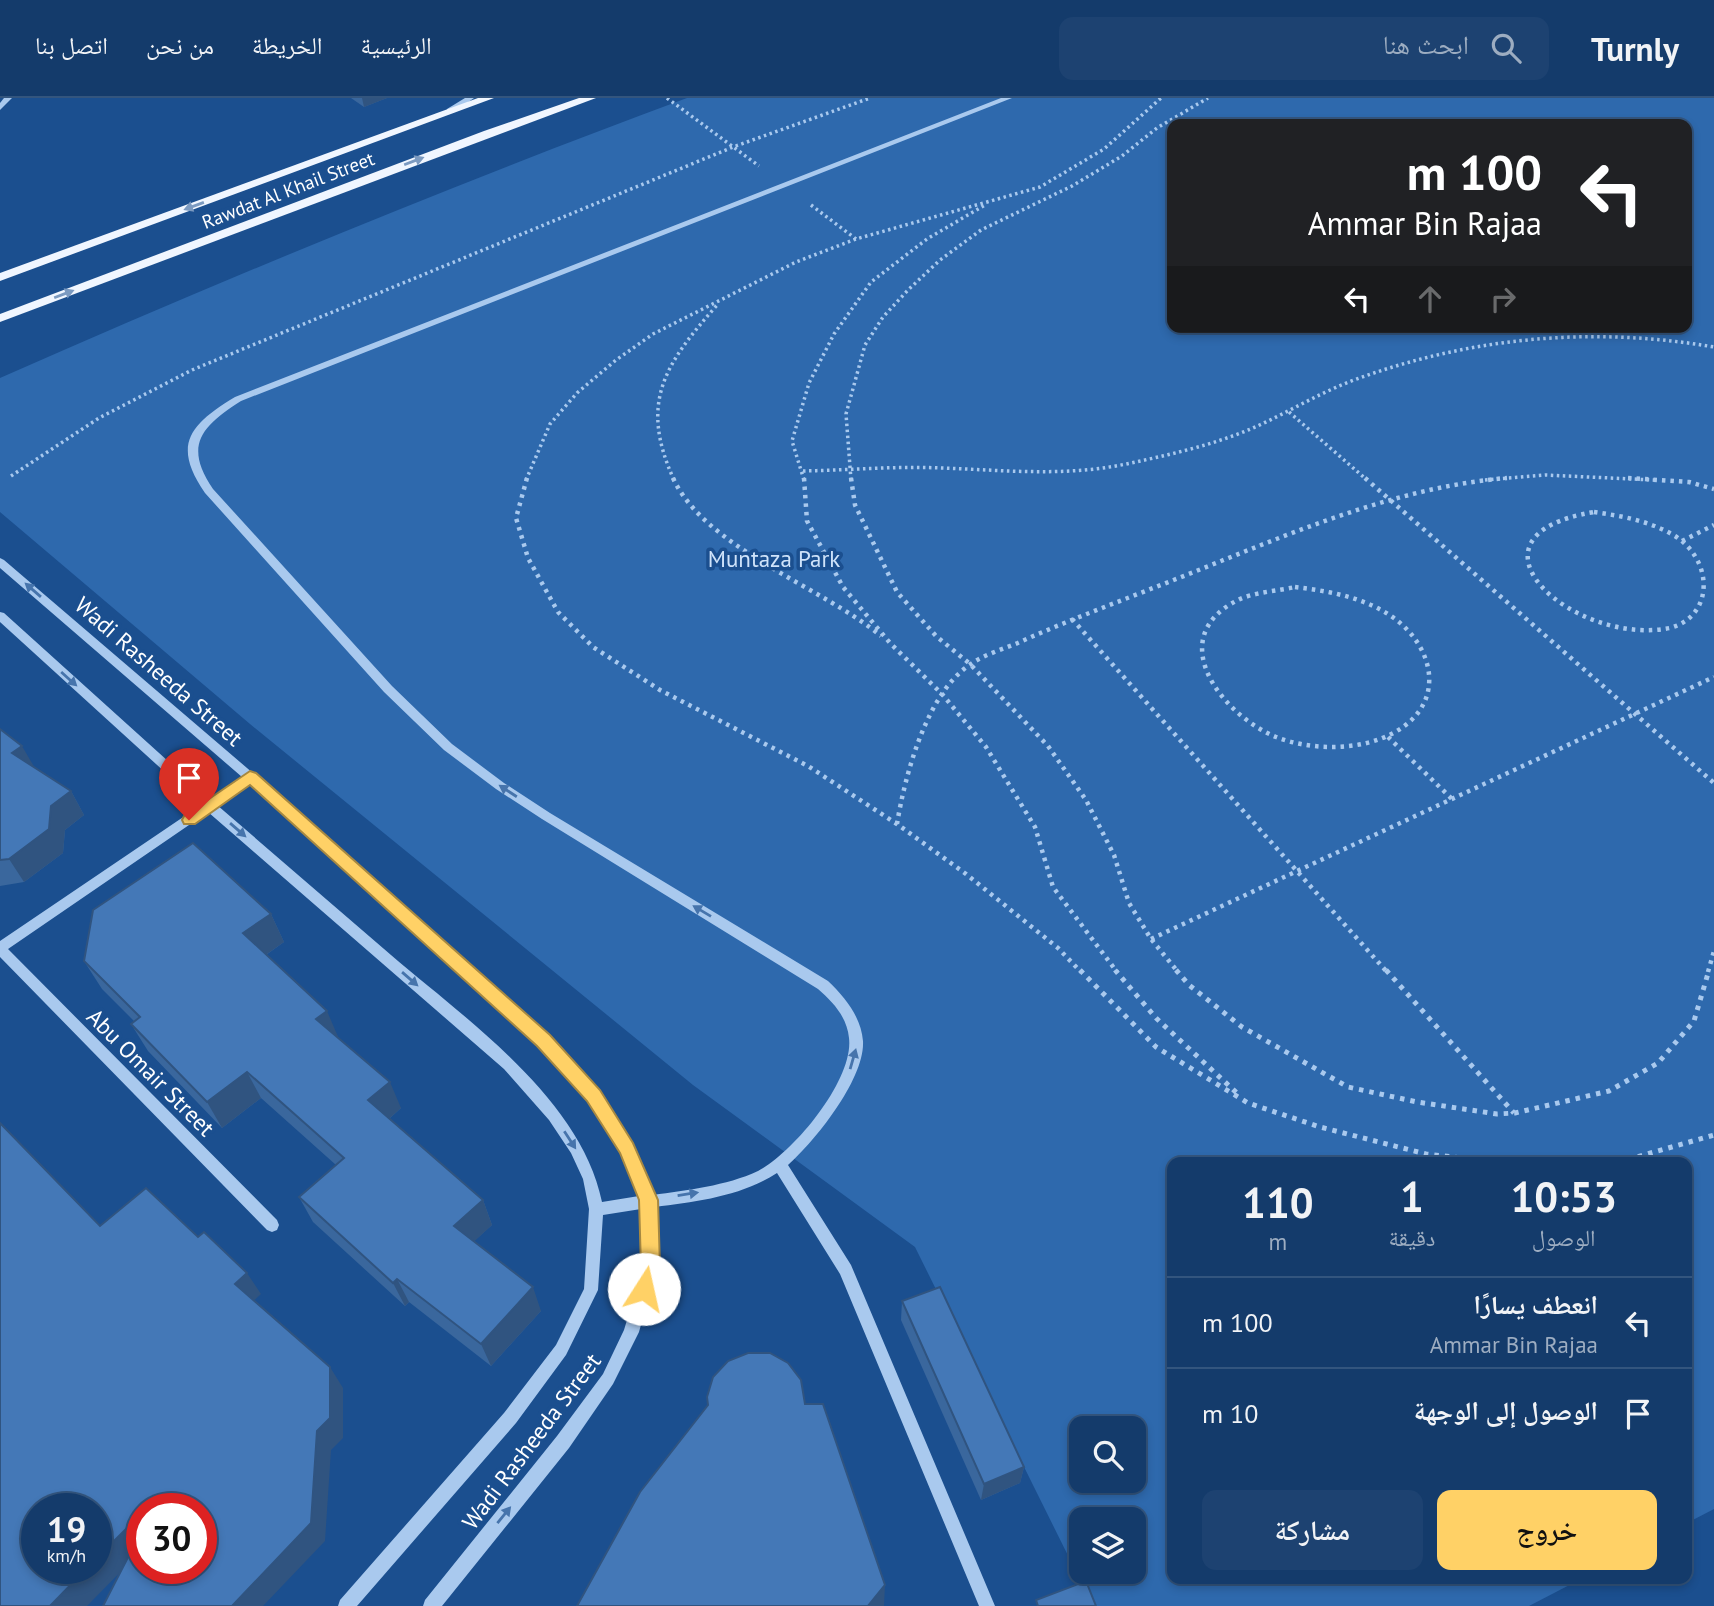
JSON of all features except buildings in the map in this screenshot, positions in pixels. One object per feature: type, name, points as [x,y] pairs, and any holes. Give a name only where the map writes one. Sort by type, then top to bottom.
[{"type":"main road","name":"Rawdat Al Khail Street","points":[[0,277],[488,98]]},
{"type":"main road","name":"Rawdat Al Khail Street","points":[[0,320],[488,133],[590,98]]},
{"type":"street","points":[[0,108],[8,98]]},
{"type":"street","points":[[450,111],[470,98]]},
{"type":"street","points":[[596,1209],[724,1188],[764,1175],[780,1164],[820,1120],[852,1064],[856,1047],[854,1029],[838,997],[807,975],[546,816],[448,747],[388,690],[209,491],[192,466],[190,452],[195,437],[205,422],[238,398],[1008,98]]},
{"type":"street","name":"Wadi Rasheeda Street","points":[[2,566],[250,777],[543,1041],[594,1096],[627,1149],[648,1200],[650,1267],[631,1332],[608,1380],[563,1442],[431,1606]]},
{"type":"street","name":"Wadi Rasheeda Street","points":[[0,617],[210,806],[509,1065],[554,1116],[576,1149],[590,1179],[596,1209],[596,1246],[591,1290],[561,1350],[510,1418],[346,1606]]},
{"type":"street","points":[[0,948],[250,777]]},
{"type":"street","name":"Abu Omair Street","points":[[0,948],[272,1225]]},
{"type":"street","points":[[780,1164],[846,1270],[987,1606]]},
{"type":"path","points":[[667,98],[856,239]]},
{"type":"path","points":[[11,476],[99,418],[192,370],[733,147],[870,98]]},
{"type":"path","points":[[1161,98],[1104,149],[1040,187],[856,239],[796,262],[653,334],[577,393],[550,424],[528,474],[516,518],[528,558],[558,612],[593,647],[660,690],[808,766],[897,824],[966,874],[1058,948],[1156,1047],[1248,1103],[1320,1127],[1426,1154],[1454,1157]]},
{"type":"path","points":[[1172,119],[1208,98]]},
{"type":"path","points":[[1167,122],[1122,156],[1072,186],[981,230],[940,260],[883,317],[865,345],[846,414],[850,470],[855,505],[897,592],[936,636],[970,664],[1048,746],[1086,800],[1114,855],[1129,903],[1151,939],[1189,985],[1242,1027],[1348,1087],[1417,1102],[1497,1114],[1515,1113],[1609,1091],[1658,1063],[1694,1021],[1714,951]]},
{"type":"path","points":[[992,201],[927,239],[871,282],[834,334],[809,383],[792,441],[803,471],[807,521],[843,587],[890,643],[942,694],[986,747],[1035,827],[1053,887],[1096,947],[1156,1018],[1248,1103]]},
{"type":"path","points":[[719,303],[679,349],[659,390],[658,436],[673,478],[695,511],[730,542],[849,611],[890,643]]},
{"type":"path","points":[[803,471],[939,468],[1004,473],[1122,465],[1242,432],[1350,382],[1382,371],[1492,344],[1612,335],[1679,339],[1714,347]]},
{"type":"path","points":[[1289,412],[1714,783]]},
{"type":"path","points":[[897,824],[904,781],[919,738],[942,694],[970,664],[1072,619],[1388,499],[1480,480],[1545,475],[1689,482],[1714,489]]},
{"type":"path","points":[[1709,578],[1697,555],[1682,541],[1662,529],[1629,517],[1594,512],[1573,514],[1555,520],[1531,540],[1528,554],[1531,569],[1540,585],[1554,599],[1596,622],[1645,631],[1668,628],[1687,622],[1701,613],[1709,600]]},
{"type":"path","points":[[1682,541],[1714,525]]},
{"type":"path","points":[[1295,587],[1322,589],[1348,596],[1395,619],[1412,636],[1424,654],[1430,673],[1430,692],[1422,710],[1408,726],[1388,737],[1363,745],[1336,748],[1278,738],[1253,726],[1230,710],[1214,692],[1204,673],[1200,654],[1203,636],[1212,620],[1227,605],[1247,595],[1269,589],[1295,587]]},
{"type":"path","points":[[1072,619],[1515,1113]]},
{"type":"path","points":[[1151,939],[1714,677]]},
{"type":"path","points":[[1388,737],[1452,799]]},
{"type":"path","points":[[1637,1157],[1714,1135]]},
{"type":"green space","name":"Muntaza Park","points":[[687,98],[1714,98],[1714,1509],[1692,1520],[1692,1157],[1167,1157],[1167,1584],[1571,1584],[1529,1606],[1093,1606],[1082,1584],[1146,1584],[1146,1507],[1069,1507],[1069,1558],[915,1247],[693,1085],[250,724],[0,512],[0,378],[342,233]]},
{"type":"route","points":[[189,820],[250,777],[543,1041],[594,1096],[627,1149],[648,1200],[650,1267],[644,1289]]}]
